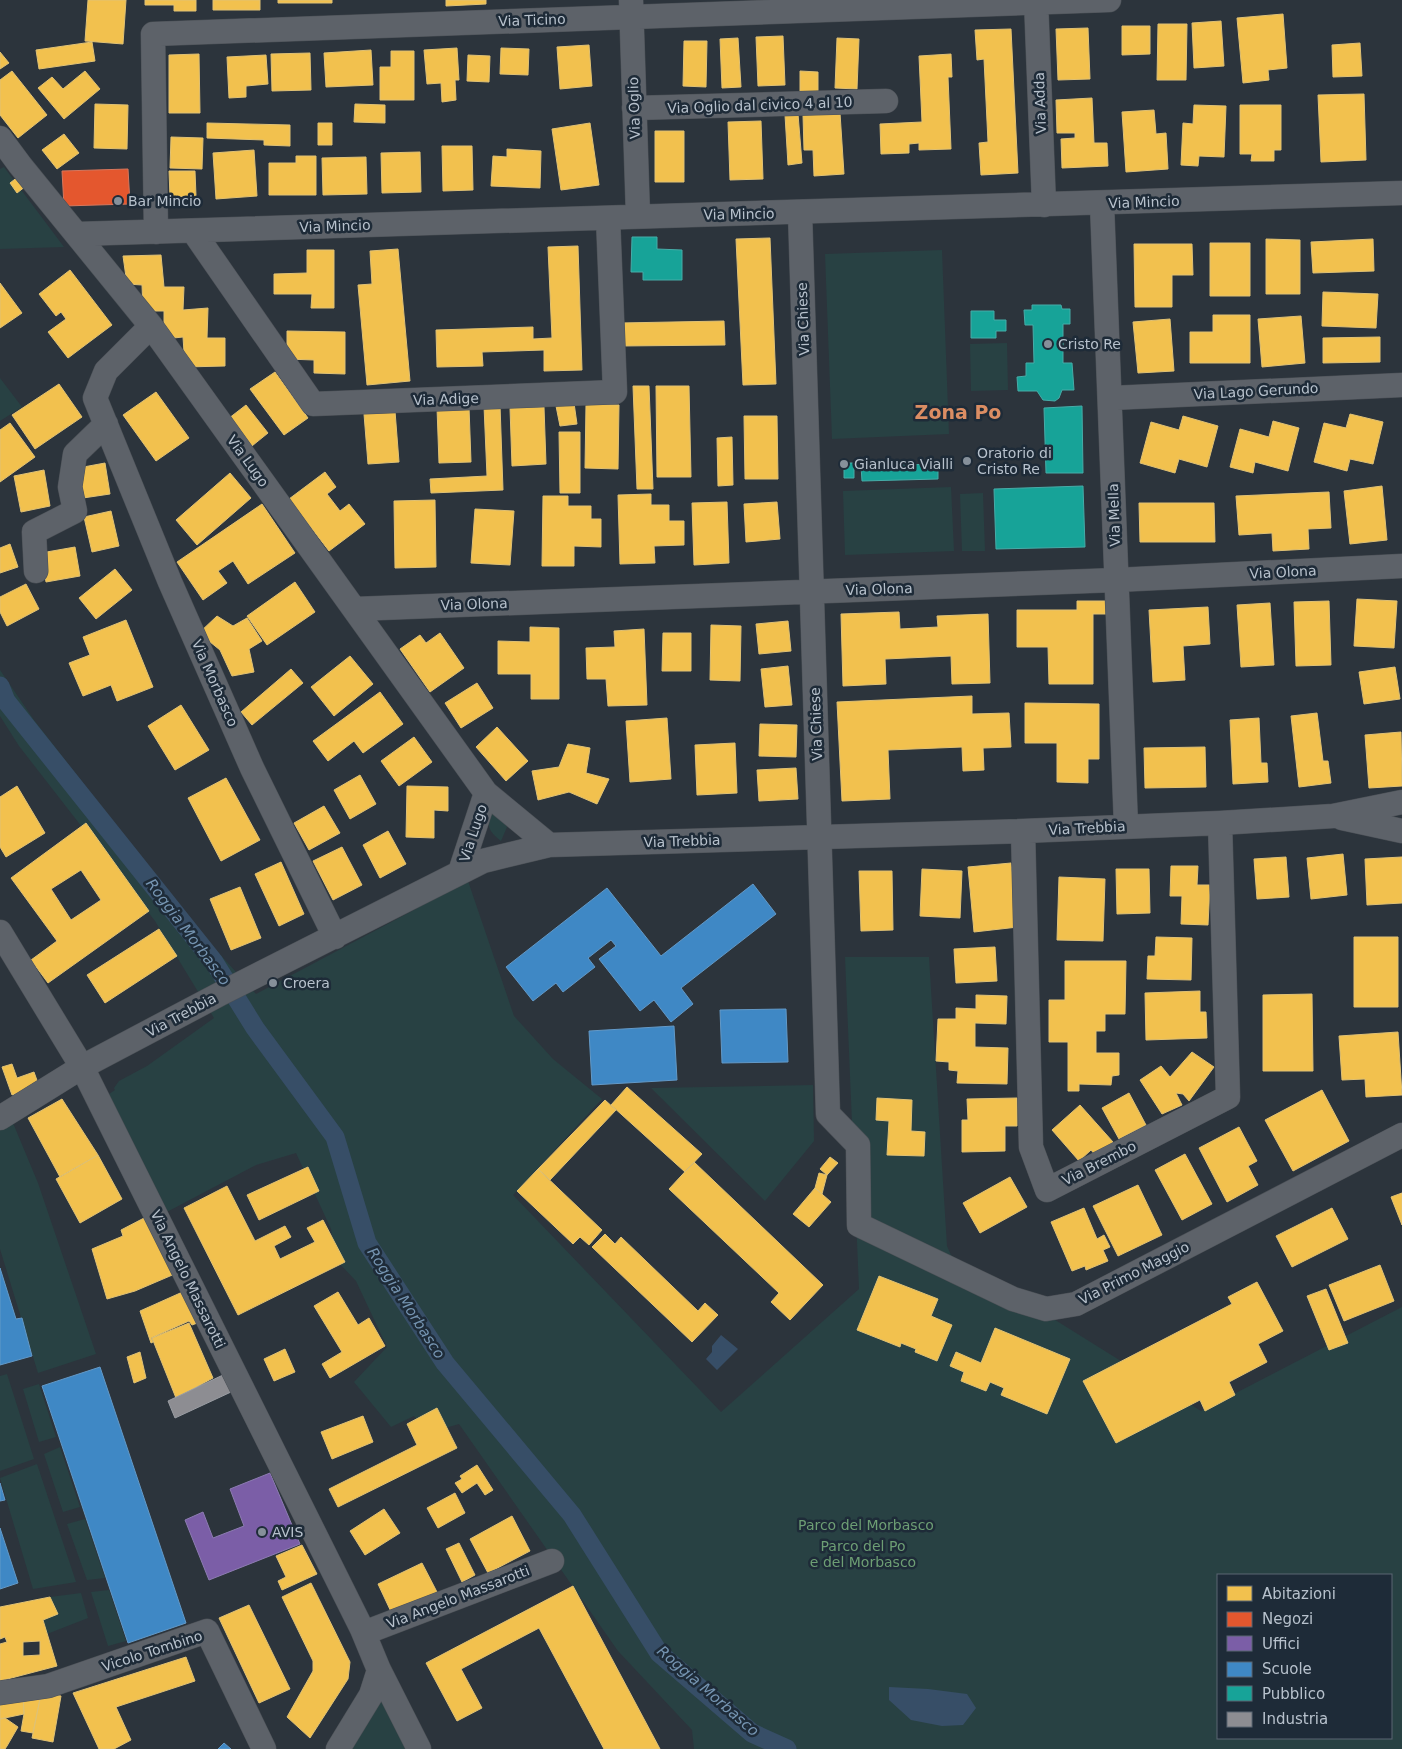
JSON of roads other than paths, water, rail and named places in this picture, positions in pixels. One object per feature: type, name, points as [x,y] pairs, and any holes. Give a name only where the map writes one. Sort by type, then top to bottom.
[{"type":"street","name":"Via Ticino","points":[[156,232],[153,34],[631,8],[1109,0]]},
{"type":"street","name":"Via Adda","points":[[1036,1],[1044,205]]},
{"type":"street","name":"Via Oglio","points":[[631,8],[638,216]]},
{"type":"street","name":"Via Oglio dal civico 4 al 10","points":[[634,108],[886,101]]},
{"type":"street","name":"Via Lugo","points":[[0,138],[151,326],[486,793],[549,845]]},
{"type":"street","name":"Via Mincio","points":[[77,234],[638,216],[1102,204],[1402,193]]},
{"type":"street","name":"Via Mella","points":[[1102,204],[1111,398],[1126,826]]},
{"type":"street","name":"Via Chiese","points":[[800,212],[828,1114],[858,1145],[859,1225]]},
{"type":"street","name":"Via Adige","points":[[193,231],[313,404],[615,392],[608,218]]},
{"type":"street","name":"Via Morbasco","points":[[151,326],[106,371],[95,398],[170,582],[252,768],[334,936]]},
{"type":"street","name":"Via Lago Gerundo","points":[[1111,398],[1402,385]]},
{"type":"street","points":[[36,571],[34,532],[75,511],[70,487],[76,454],[106,424]]},
{"type":"street","name":"Via Olona","points":[[355,609],[1116,580],[1402,566]]},
{"type":"street","name":"Via Lugo","points":[[460,872],[486,793]]},
{"type":"street","points":[[1402,803],[1402,820]]},
{"type":"street","name":"Via Trebbia","points":[[0,1118],[82,1068],[220,994],[460,872],[483,861],[549,845],[1023,831],[1220,823],[1333,816],[1402,803]]},
{"type":"street","name":"Via Trebbia","points":[[1333,816],[1402,831]]},
{"type":"street","name":"Via Brembo","points":[[1023,831],[1031,1147],[1047,1190],[1228,1096],[1220,823]]},
{"type":"street","name":"Via Angelo Massarotti","points":[[0,932],[82,1068],[364,1633],[379,1670],[418,1749]]},
{"type":"street","name":"Via Primo Maggio","points":[[859,1225],[1013,1299],[1046,1309],[1076,1304],[1402,1135]]},
{"type":"street","name":"Via Angelo Massarotti","points":[[364,1633],[552,1561]]},
{"type":"street","name":"Vicolo Tombino","points":[[0,1693],[48,1686],[207,1631],[264,1749]]},
{"type":"street","points":[[338,1749],[371,1695],[379,1670]]},
{"type":"water","points":[[721,1335],[738,1349],[717,1370],[706,1359],[712,1352],[712,1346]]},
{"type":"water","points":[[889,1687],[967,1694],[976,1708],[963,1725],[942,1726],[911,1720],[889,1700]]},
{"type":"waterway","name":"Roggia Morbasco","points":[[0,686],[6,701],[214,962],[255,1028],[335,1137],[367,1243],[445,1363],[572,1515],[659,1653],[752,1733],[787,1749]]},
{"type":"place","name":"Bar Mincio","points":[[118,201]]},
{"type":"place","name":"Cristo Re","points":[[1048,344]]},
{"type":"place","name":"Oratorio di Cristo Re","points":[[967,461]]},
{"type":"place","name":"Gianluca Vialli","points":[[844,464]]},
{"type":"place","name":"Croera","points":[[273,983]]},
{"type":"place","name":"AVIS","points":[[262,1532]]},
{"type":"district","name":"Zona Po","points":[[958,412]]},
{"type":"park label","name":"Parco del Morbasco","points":[[866,1525]]},
{"type":"park label","name":"Parco del Po e del Morbasco","points":[[863,1554]]}]
